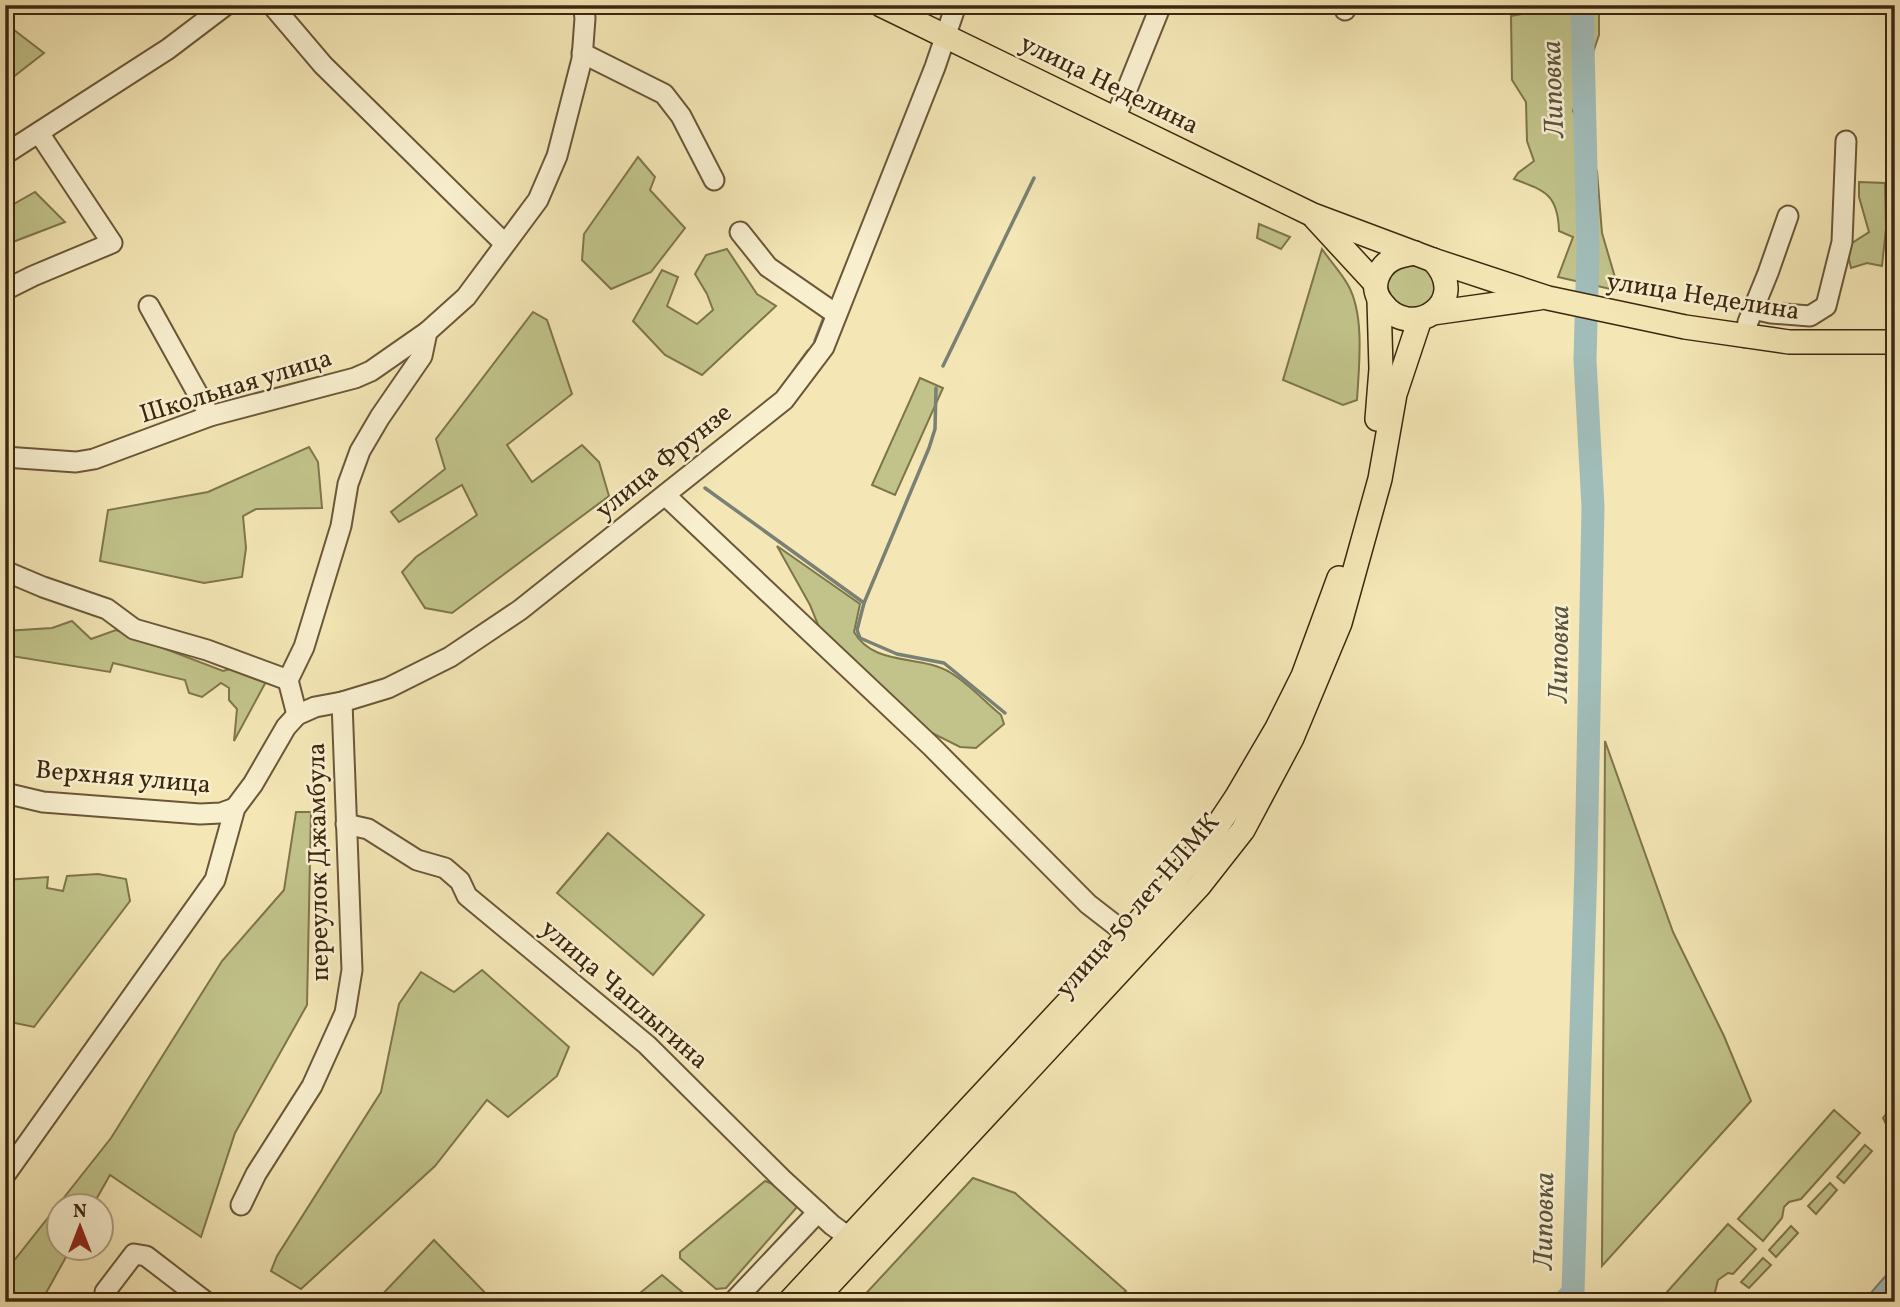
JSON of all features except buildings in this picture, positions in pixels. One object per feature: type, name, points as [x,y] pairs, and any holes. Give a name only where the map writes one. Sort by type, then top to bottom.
[{"type":"main road","name":"улица Неделина","points":[[881,5],[1313,215],[1547,298],[1745,337],[1789,342],[1895,342]]},
{"type":"main road","points":[[1313,215],[1377,291],[1388,312],[1404,319],[1547,298]]},
{"type":"main road","points":[[1377,291],[1384,264],[1391,258],[1424,256],[1443,270],[1446,282],[1446,295],[1441,305],[1427,316]]},
{"type":"main road","name":"улица 50 лет НЛМК","points":[[789,1302],[1128,935],[1208,840],[1277,728],[1303,676],[1343,566],[1377,422],[1381,369],[1377,291]]},
{"type":"main road","name":"улица 50 лет НЛМК","points":[[813,1302],[1199,886],[1243,830],[1292,738],[1340,623],[1380,479],[1395,394],[1427,316]]},
{"type":"main road","points":[[849,1265],[856,1250],[856,1243],[850,1238]]},
{"type":"street","points":[[5,154],[168,49],[226,5]]},
{"type":"street","points":[[272,5],[323,65],[504,243]]},
{"type":"street","name":"Школьная улица","points":[[6,458],[85,461],[210,416],[355,378],[371,371],[428,332],[466,297],[538,200],[557,156],[578,78],[585,18],[583,5]]},
{"type":"street","name":"улица Фрунзе","points":[[297,715],[315,707],[388,688],[450,657],[520,610],[784,400],[824,347],[935,67],[956,5]]},
{"type":"street","points":[[1115,119],[1161,5]]},
{"type":"street","points":[[582,53],[664,94],[681,116],[714,180]]},
{"type":"street","points":[[5,290],[33,275],[112,243],[39,133]]},
{"type":"street","points":[[1753,309],[1810,316],[1826,306],[1842,242],[1846,141]]},
{"type":"street","points":[[1745,337],[1748,322],[1788,216]]},
{"type":"street","points":[[740,232],[768,267],[836,314]]},
{"type":"street","points":[[149,306],[210,416]]},
{"type":"street","points":[[5,1175],[215,880],[235,808],[253,784],[286,727],[297,715],[288,680],[307,635],[341,526],[348,484],[360,451],[422,356],[428,332]]},
{"type":"street","points":[[665,495],[931,746],[1088,904],[1128,935]]},
{"type":"street","points":[[5,571],[107,609],[134,629],[206,650],[288,680]]},
{"type":"street","name":"переулок Джамбула","points":[[241,1205],[256,1174],[312,1086],[345,1013],[352,970],[342,702]]},
{"type":"street","name":"Верхняя улица","points":[[5,793],[43,802],[200,814],[221,813],[235,808]]},
{"type":"street","name":"улица Чаплыгина","points":[[346,824],[368,829],[417,860],[445,868],[460,881],[467,896],[647,1045],[817,1212],[850,1238]]},
{"type":"street","points":[[733,1302],[817,1212]]},
{"type":"street","points":[[105,1302],[105,1292],[134,1254],[146,1256],[205,1302]]},
{"type":"green space","points":[[1536,5],[1599,5],[1599,35],[1573,111],[1578,122],[1579,164],[1597,171],[1602,233],[1619,291],[1558,277],[1573,237],[1559,231],[1556,209],[1548,196],[1514,179],[1534,161],[1527,141],[1526,102],[1512,80],[1511,16],[1533,12]]},
{"type":"green space","points":[[5,23],[44,53],[12,78],[5,77]]},
{"type":"green space","points":[[638,157],[655,177],[650,190],[685,228],[651,272],[611,289],[582,260],[584,234]]},
{"type":"green space","points":[[1859,182],[1885,183],[1886,228],[1882,266],[1867,263],[1851,268],[1846,247],[1869,232],[1859,197]]},
{"type":"green space","points":[[35,192],[65,222],[5,245],[5,209]]},
{"type":"green space","points":[[1259,224],[1290,237],[1281,249],[1257,238]]},
{"type":"green space","points":[[727,249],[757,294],[776,306],[702,375],[665,355],[633,321],[662,270],[678,277],[667,306],[697,324],[713,310],[695,274],[706,255]]},
{"type":"green space","points":[[1322,249],[1348,285],[1357,311],[1360,357],[1357,400],[1343,405],[1283,380]]},
{"type":"green space","points":[[1419,259],[1442,284],[1424,312],[1390,302],[1386,283],[1394,266]]},
{"type":"green space","points":[[533,312],[547,320],[572,394],[507,445],[532,482],[582,445],[599,462],[609,496],[452,613],[425,608],[402,572],[416,557],[477,515],[462,485],[399,522],[391,512],[445,469],[436,439]]},
{"type":"green space","points":[[920,378],[943,388],[895,495],[872,485]]},
{"type":"green space","points":[[309,447],[318,462],[322,508],[256,509],[243,516],[246,548],[242,577],[204,583],[100,561],[108,510],[208,492]]},
{"type":"green space","points":[[777,546],[860,604],[854,632],[863,643],[886,655],[939,667],[951,673],[1001,715],[1004,724],[976,748],[960,747],[928,731],[823,637],[810,605]]},
{"type":"green space","points":[[72,621],[91,639],[116,630],[223,671],[237,667],[268,678],[234,741],[237,709],[229,700],[229,688],[221,683],[202,697],[189,693],[185,680],[113,663],[110,672],[5,655],[5,631],[52,628]]},
{"type":"green space","points":[[1605,741],[1673,932],[1724,1036],[1751,1101],[1602,1266]]},
{"type":"green space","points":[[296,812],[311,812],[307,1005],[235,1133],[201,1237],[110,1175],[100,1192],[68,1192],[111,1138],[222,961],[284,890]]},
{"type":"green space","points":[[608,833],[704,915],[653,975],[557,893]]},
{"type":"green space","points":[[98,874],[126,879],[130,901],[34,1027],[5,1021],[5,880],[48,877],[47,888],[63,891],[67,876]]},
{"type":"green space","points":[[482,970],[569,1047],[557,1076],[508,1117],[487,1100],[435,1166],[301,1289],[271,1271],[277,1256],[381,1092],[399,1004],[421,972],[454,992]]},
{"type":"green space","points":[[1895,1109],[1895,1130],[1888,1128],[1883,1118],[1889,1110]]},
{"type":"green space","points":[[1834,1110],[1860,1133],[1801,1199],[1789,1202],[1784,1207],[1782,1218],[1763,1241],[1738,1219]]},
{"type":"green space","points":[[1865,1145],[1872,1151],[1844,1183],[1837,1177]]},
{"type":"green space","points":[[973,1178],[1015,1193],[1126,1291],[1113,1302],[858,1302]]},
{"type":"green space","points":[[765,1181],[775,1185],[797,1207],[726,1288],[716,1289],[680,1258],[680,1252]]},
{"type":"green space","points":[[1830,1183],[1837,1190],[1816,1214],[1808,1206]]},
{"type":"green space","points":[[46,1220],[46,1262],[63,1262],[41,1302],[5,1302],[5,1272]]},
{"type":"green space","points":[[1728,1224],[1756,1249],[1733,1274],[1728,1273],[1718,1280],[1715,1292],[1708,1302],[1658,1302]]},
{"type":"green space","points":[[1791,1226],[1798,1233],[1776,1257],[1769,1250]]},
{"type":"green space","points":[[434,1240],[494,1302],[375,1302]]},
{"type":"green space","points":[[1763,1258],[1771,1265],[1749,1288],[1741,1282]]},
{"type":"green space","points":[[662,1275],[694,1302],[629,1302]]},
{"type":"water","points":[[1895,1265],[1895,1302],[1863,1302]]},
{"type":"waterway","name":"Липовка","points":[[1564,1302],[1573,1292],[1586,866],[1593,507],[1585,360],[1588,250],[1582,5]]},
{"type":"waterway","points":[[943,366],[1034,178]]},
{"type":"waterway","points":[[815,341],[825,315]]},
{"type":"waterway","points":[[793,372],[808,351]]},
{"type":"waterway","points":[[936,388],[935,429],[929,448],[864,603],[857,630],[860,638],[897,654],[944,663],[1005,713]]},
{"type":"waterway","points":[[705,488],[864,603]]}]
